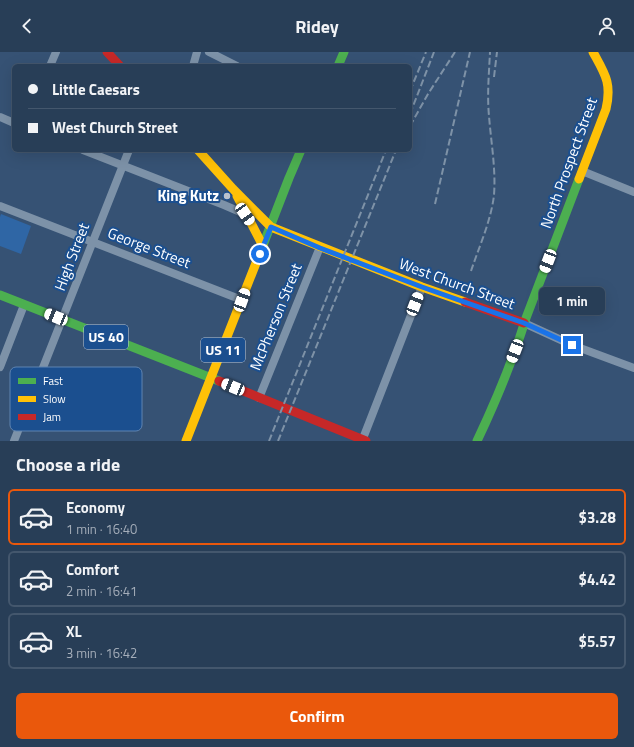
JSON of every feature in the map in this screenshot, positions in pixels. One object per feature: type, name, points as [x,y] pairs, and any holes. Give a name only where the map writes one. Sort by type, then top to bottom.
[{"type":"main road","points":[[107,52],[118,64]]},
{"type":"main road","points":[[339,64],[344,52]]},
{"type":"main road","name":"North Prospect Street","points":[[477,441],[496,400],[520,338],[524,323],[609,100],[608,84],[605,75],[593,52]]},
{"type":"main road","points":[[200,152],[271,227]]},
{"type":"main road","name":"US 11","points":[[186,441],[300,152]]},
{"type":"main road","points":[[233,188],[245,214],[263,246]]},
{"type":"main road","name":"West Church Street","points":[[271,227],[320,248],[422,287],[524,323]]},
{"type":"main road","name":"US 40","points":[[0,295],[212,378],[363,440]]},
{"type":"street","points":[[51,64],[56,52]]},
{"type":"street","points":[[194,64],[197,52]]},
{"type":"street","points":[[209,52],[233,64]]},
{"type":"street","points":[[0,118],[12,122]]},
{"type":"street","points":[[88,152],[245,214]]},
{"type":"street","name":"High Street","points":[[43,367],[128,152]]},
{"type":"street","points":[[582,171],[634,192]]},
{"type":"street","name":"George Street","points":[[0,206],[242,300]]},
{"type":"street","name":"McPherson Street","points":[[259,398],[320,248]]},
{"type":"street","points":[[363,440],[422,287]]},
{"type":"street","points":[[0,367],[24,305]]},
{"type":"street","name":"West Church Street","points":[[524,323],[572,345],[634,368]]},
{"type":"street","name":"High Street","points":[[14,441],[18,431]]},
{"type":"shaded area","points":[[1,214],[31,226],[21,254],[0,246]]},
{"type":"railway","points":[[412,86],[426,52]]},
{"type":"railway","points":[[412,109],[434,52]]},
{"type":"railway","points":[[412,122],[455,52]]},
{"type":"railway","points":[[435,204],[470,52]]},
{"type":"railway","points":[[471,271],[488,224],[494,195],[494,165],[488,100],[490,52]]},
{"type":"railway","points":[[494,77],[497,52]]},
{"type":"railway","points":[[269,441],[385,152]]},
{"type":"railway","points":[[278,441],[395,152]]},
{"type":"traffic: fast","points":[[339,64],[344,52]]},
{"type":"traffic: fast","points":[[258,258],[300,152]]},
{"type":"traffic: fast","points":[[477,441],[510,365],[526,318],[579,179]]},
{"type":"traffic: fast","points":[[0,295],[219,381]]},
{"type":"traffic: slow","points":[[579,179],[606,109],[608,100],[608,85],[604,73],[593,52]]},
{"type":"traffic: slow","points":[[200,152],[233,189],[271,227],[422,287],[465,302]]},
{"type":"traffic: slow","points":[[237,196],[263,246]]},
{"type":"traffic: slow","points":[[186,441],[258,258]]},
{"type":"traffic: jam","points":[[107,52],[118,64]]},
{"type":"traffic: jam","points":[[465,302],[524,323]]},
{"type":"traffic: jam","points":[[219,381],[366,441]]},
{"type":"place","name":"King Kutz","points":[[227,196]]},
{"type":"route","points":[[260,254],[271,227],[320,248],[422,287],[524,323],[572,345]]}]
